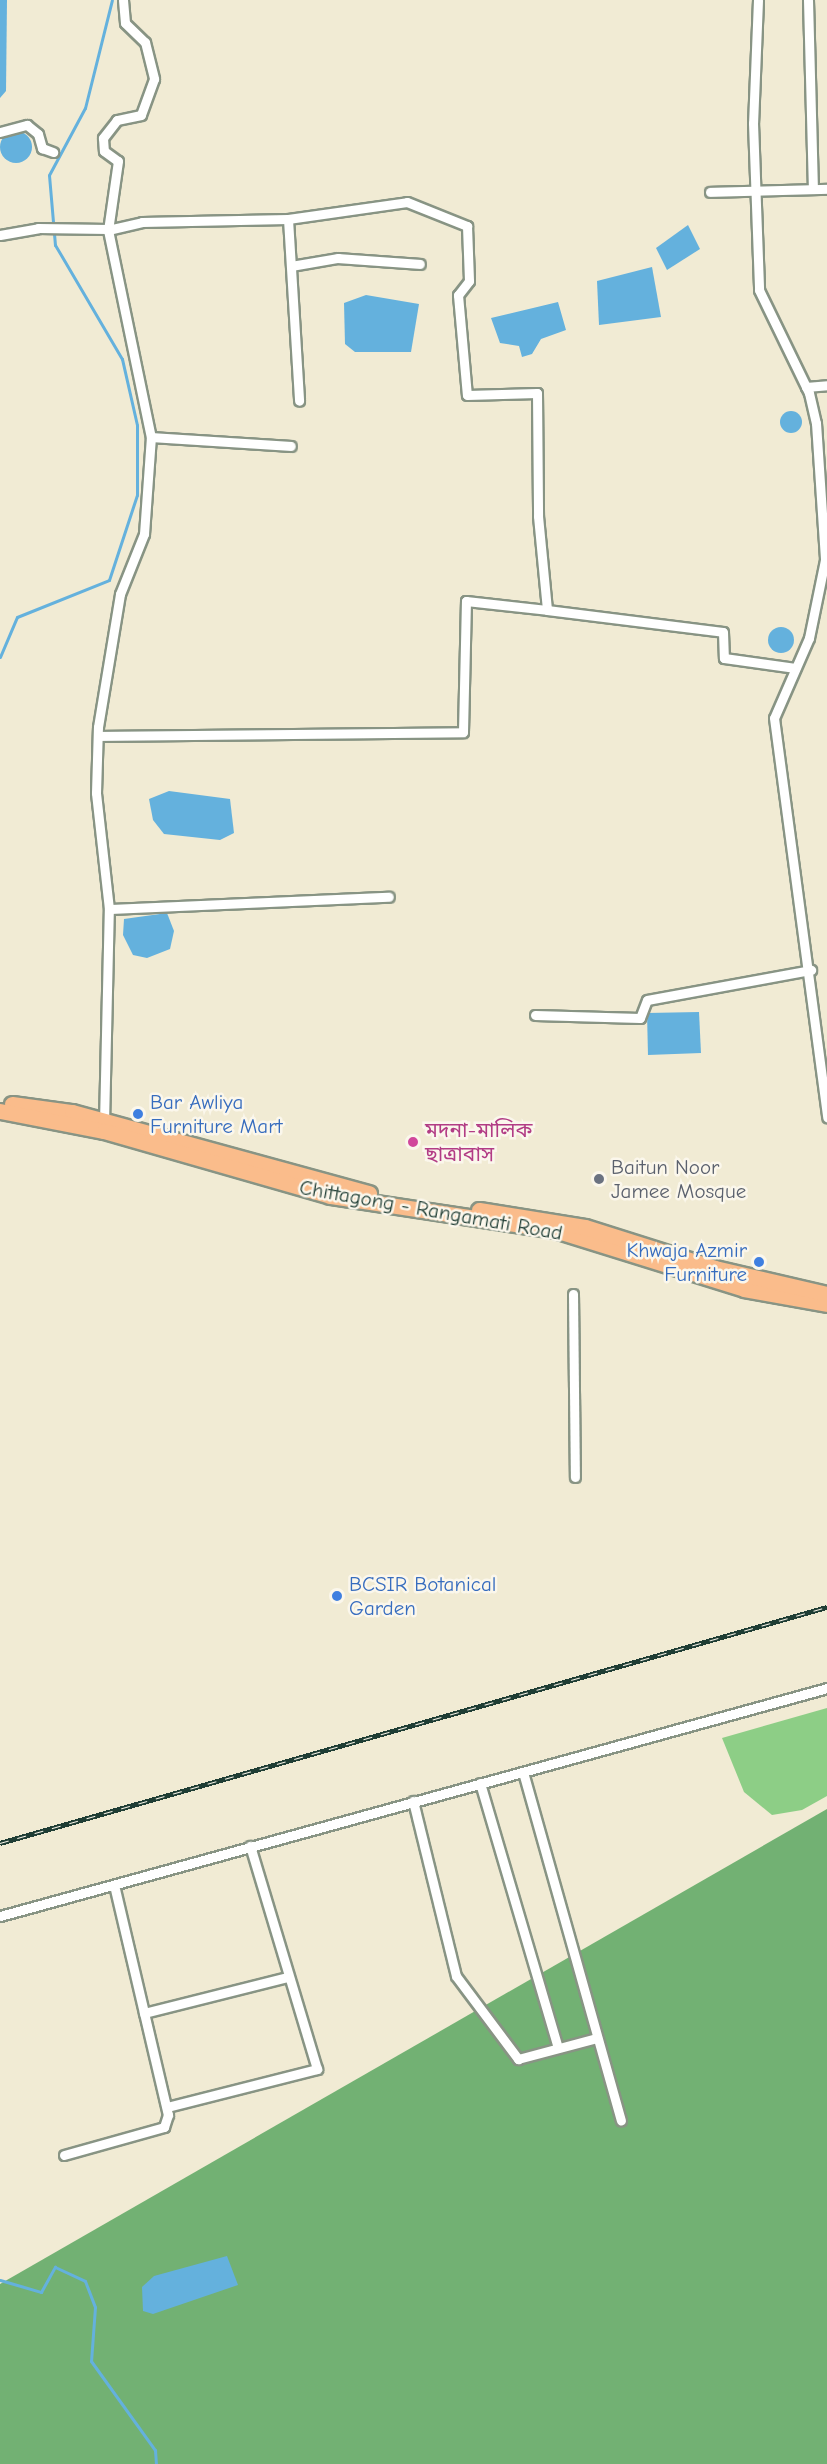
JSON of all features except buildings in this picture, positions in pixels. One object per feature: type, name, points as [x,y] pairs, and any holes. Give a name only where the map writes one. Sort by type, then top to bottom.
[{"type":"highway","name":"Chittagong - Rangamati Road","points":[[0,1104],[38,1105],[330,1196],[555,1230],[744,1289],[827,1304]]},
{"type":"highway","name":"Chittagong - Rangamati Road","points":[[0,1111],[104,1125],[365,1193],[530,1215],[827,1294]]},
{"type":"street","points":[[104,1125],[109,909],[96,793],[98,736],[120,594],[144,534],[151,437],[108,230],[118,161],[104,151],[102,138],[117,120],[141,115],[154,79],[145,42],[125,23],[123,0]]},
{"type":"street","points":[[758,0],[755,191],[759,290],[806,387],[816,423],[825,561],[809,638],[774,718],[811,970],[827,1117]]},
{"type":"street","points":[[807,0],[813,189]]},
{"type":"street","points":[[0,132],[27,125],[38,134],[42,148],[53,152]]},
{"type":"street","points":[[710,192],[827,189]]},
{"type":"street","points":[[0,235],[39,228],[67,227],[108,230],[142,222],[288,219],[407,202],[467,226],[469,281],[458,296],[467,395],[537,393],[538,516],[547,610]]},
{"type":"street","points":[[288,219],[299,401]]},
{"type":"street","points":[[291,266],[338,258],[420,264]]},
{"type":"street","points":[[806,387],[827,385]]},
{"type":"street","points":[[151,437],[291,446]]},
{"type":"street","points":[[98,736],[463,732],[466,601],[723,632],[724,658],[795,668]]},
{"type":"street","points":[[109,909],[389,897]]},
{"type":"street","points":[[535,1015],[640,1018],[647,1000],[811,970]]},
{"type":"street","points":[[573,1294],[575,1477]]},
{"type":"street","points":[[0,1916],[827,1688]]},
{"type":"street","points":[[524,1772],[621,2121]]},
{"type":"street","points":[[480,1783],[558,2048]]},
{"type":"street","points":[[413,1801],[456,1976],[518,2059],[597,2038]]},
{"type":"street","points":[[167,2107],[317,2069],[286,1977],[250,1846]]},
{"type":"street","points":[[64,2155],[164,2127],[167,2107],[114,1884]]},
{"type":"street","points":[[144,2013],[286,1977]]},
{"type":"green space","points":[[827,1708],[827,1796],[802,1810],[772,1815],[744,1792],[722,1738]]},
{"type":"green space","points":[[827,1809],[827,2464],[0,2464],[0,2284]]},
{"type":"water","points":[[0,0],[7,0],[6,91],[0,98]]},
{"type":"water","points":[[16,131],[28,135],[32,147],[28,159],[16,163],[4,159],[0,147],[4,135]]},
{"type":"water","points":[[688,225],[700,249],[667,270],[656,248]]},
{"type":"water","points":[[652,267],[661,317],[599,325],[597,281]]},
{"type":"water","points":[[366,295],[419,304],[411,352],[355,352],[345,344],[344,303]]},
{"type":"water","points":[[558,302],[566,330],[541,339],[532,354],[522,357],[519,346],[500,343],[491,318]]},
{"type":"water","points":[[791,411],[801,418],[802,422],[795,432],[791,433],[781,426],[780,422],[787,412]]},
{"type":"water","points":[[781,627],[790,631],[794,640],[790,649],[781,653],[772,649],[768,640],[772,631]]},
{"type":"water","points":[[169,791],[230,799],[234,833],[220,840],[164,834],[153,820],[149,799]]},
{"type":"water","points":[[167,913],[174,931],[170,949],[147,958],[133,955],[123,935],[124,919]]},
{"type":"water","points":[[699,1012],[701,1053],[648,1055],[647,1013]]},
{"type":"water","points":[[227,2256],[238,2285],[153,2314],[143,2311],[142,2287],[154,2276]]},
{"type":"waterway","points":[[0,657],[17,617],[109,580],[137,495],[137,425],[122,359],[55,245],[49,175],[85,108],[112,0]]},
{"type":"waterway","points":[[0,2280],[41,2292],[55,2267],[85,2281],[95,2307],[91,2361],[155,2450],[156,2464]]},
{"type":"railway","points":[[0,1843],[827,1607]]},
{"type":"place","name":"Bar Awliya Furniture Mart","points":[[138,1114]]},
{"type":"place","name":"মদনা-মালিক ছাত্রাবাস","points":[[413,1142]]},
{"type":"place","name":"Baitun Noor Jamee Mosque","points":[[599,1179]]},
{"type":"place","name":"Khwaja Azmir Furniture","points":[[759,1262]]},
{"type":"place","name":"BCSIR Botanical Garden","points":[[337,1596]]}]
